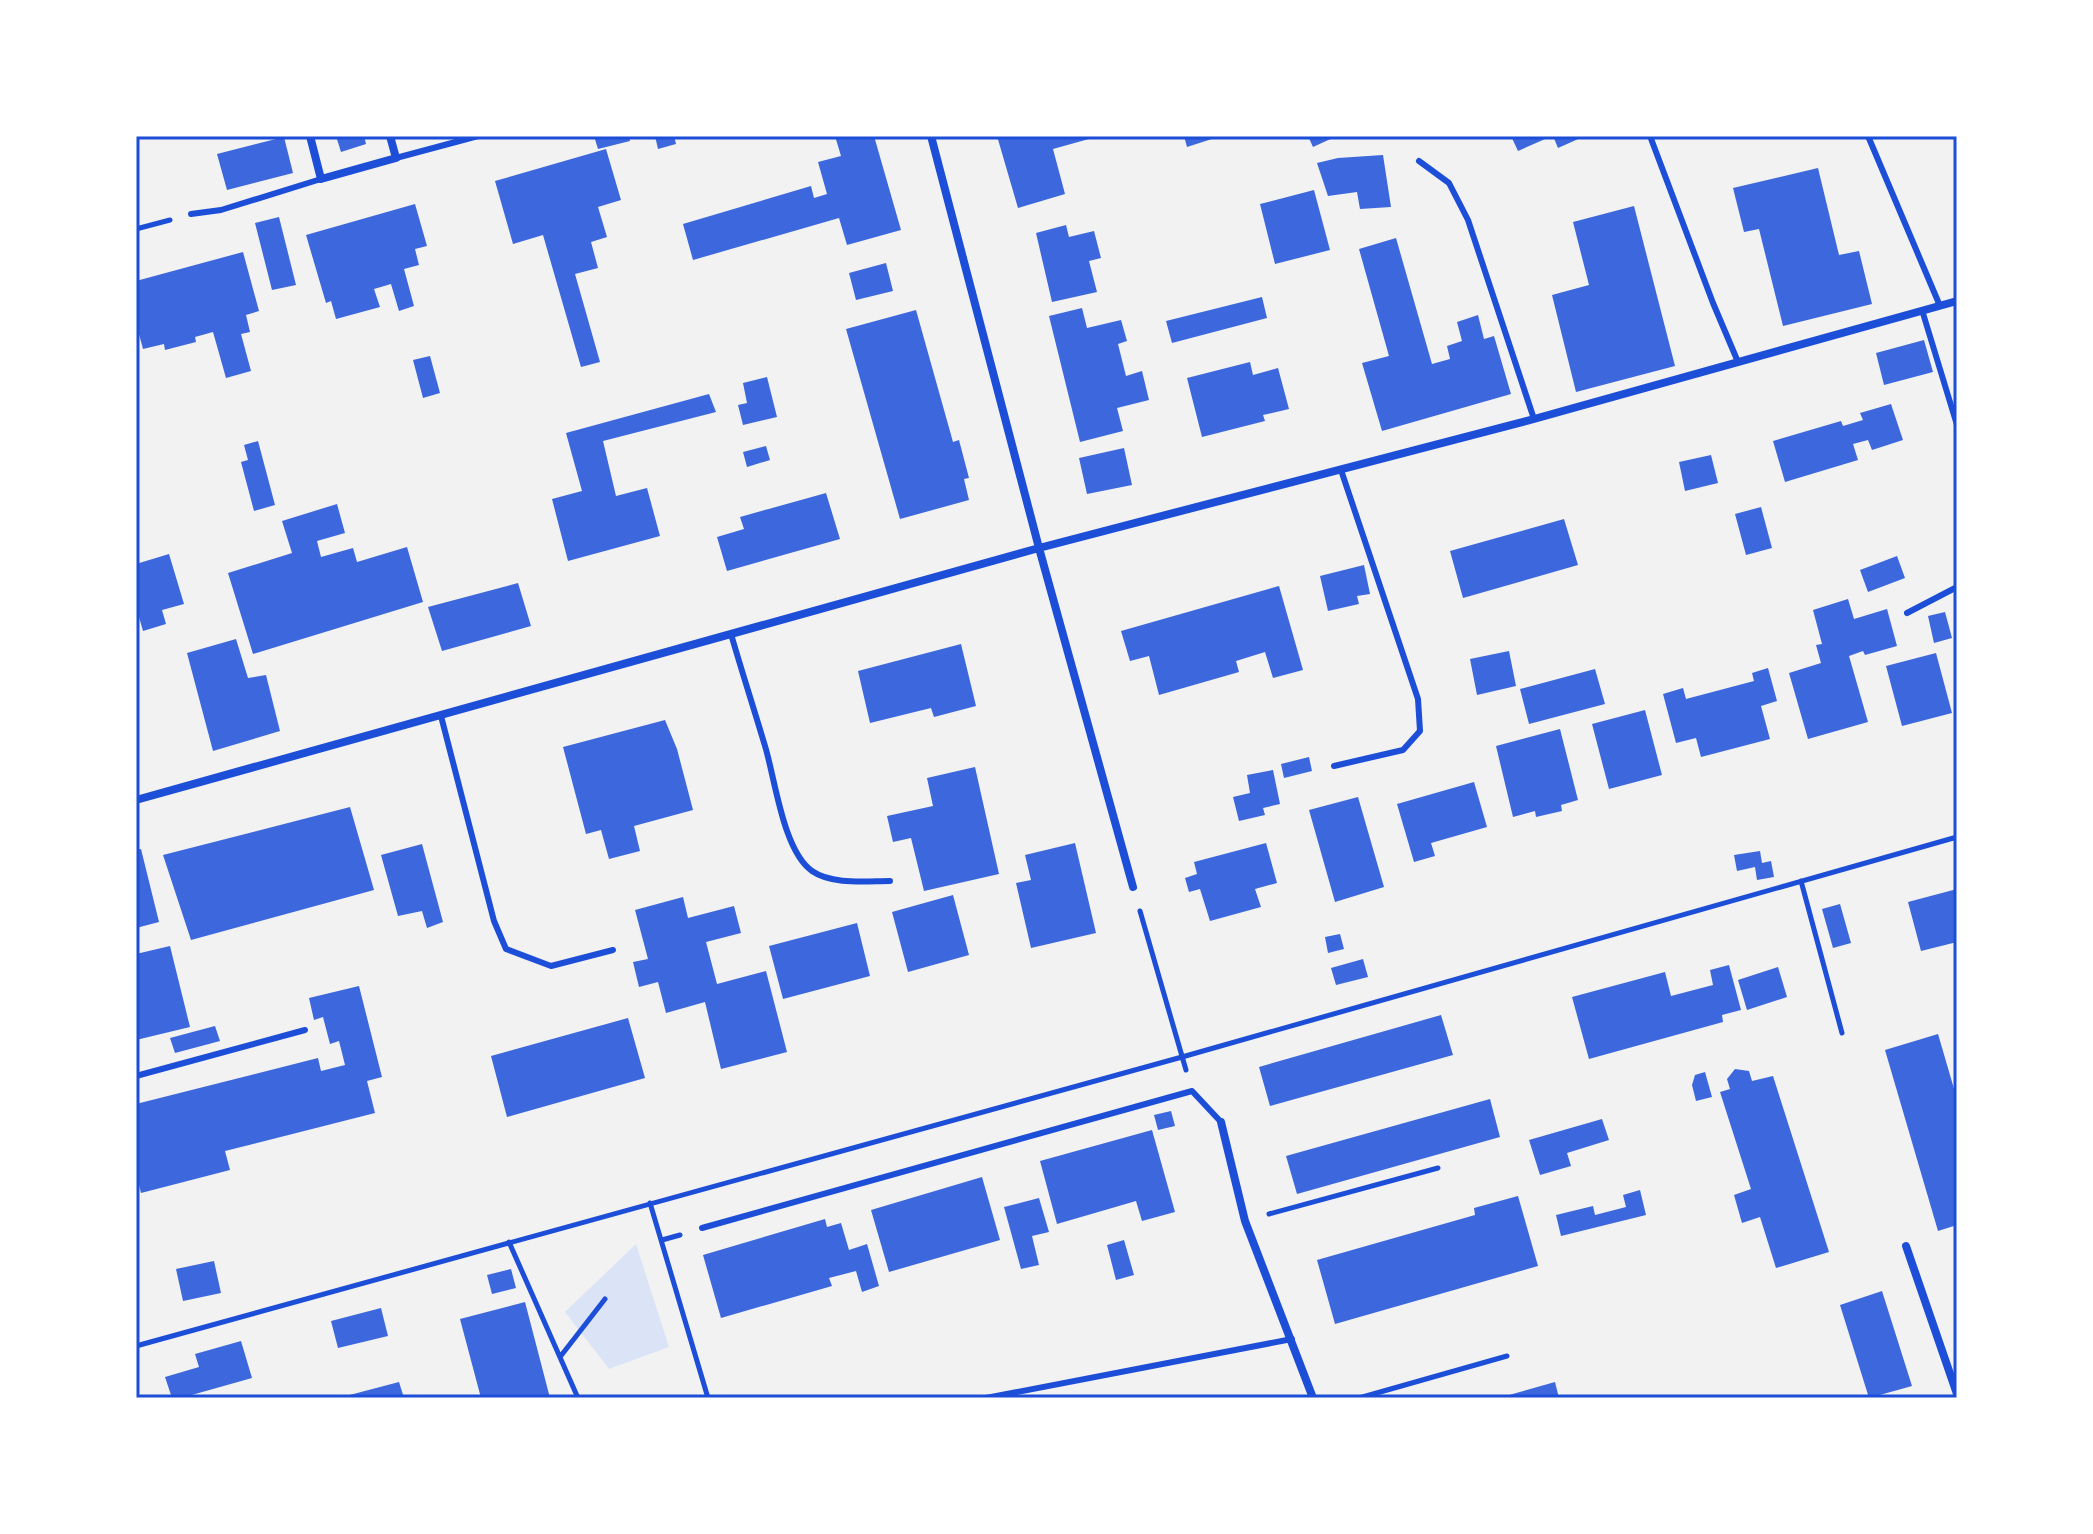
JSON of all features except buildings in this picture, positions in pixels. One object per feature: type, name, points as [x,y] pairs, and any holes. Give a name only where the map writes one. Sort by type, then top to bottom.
[{"type":"street","points":[[310,136],[321,179],[396,158],[390,136]]},
{"type":"street","points":[[931,136],[1039,548],[1133,887]]},
{"type":"street","points":[[136,800],[1039,548],[1534,419],[1957,301]]},
{"type":"street","points":[[1221,1122],[1245,1221],[1313,1398]]},
{"type":"street","points":[[1906,1246],[1957,1394]]},
{"type":"lane","points":[[396,158],[478,136]]},
{"type":"lane","points":[[1650,136],[1738,362]]},
{"type":"lane","points":[[1868,136],[1940,306]]},
{"type":"lane","points":[[1419,161],[1449,183],[1468,220],[1534,419]]},
{"type":"lane","points":[[191,214],[221,210],[321,179]]},
{"type":"lane","points":[[1922,310],[1957,425]]},
{"type":"lane","points":[[1334,766],[1403,750],[1420,731],[1418,699],[1341,470]]},
{"type":"lane","points":[[1907,613],[1957,587]]},
{"type":"lane","points":[[731,634],[767,750],[781,814],[798,855],[812,871],[841,881],[890,881]]},
{"type":"lane","points":[[441,716],[494,921],[506,949],[551,966],[613,950]]},
{"type":"lane","points":[[136,1076],[305,1030]]},
{"type":"lane","points":[[702,1228],[1192,1091],[1221,1122]]},
{"type":"lane","points":[[986,1398],[1292,1339]]},
{"type":"path","points":[[136,229],[191,214]]},
{"type":"path","points":[[136,1346],[1182,1057],[1957,837]]},
{"type":"path","points":[[1801,881],[1842,1033]]},
{"type":"path","points":[[1133,887],[1192,1091]]},
{"type":"path","points":[[1245,1221],[1438,1168]]},
{"type":"path","points":[[650,1203],[708,1398]]},
{"type":"path","points":[[509,1242],[578,1398]]},
{"type":"path","points":[[560,1357],[605,1299]]},
{"type":"path","points":[[1359,1398],[1507,1356]]},
{"type":"shaded area","points":[[636,1244],[669,1347],[609,1369],[565,1312]]}]
